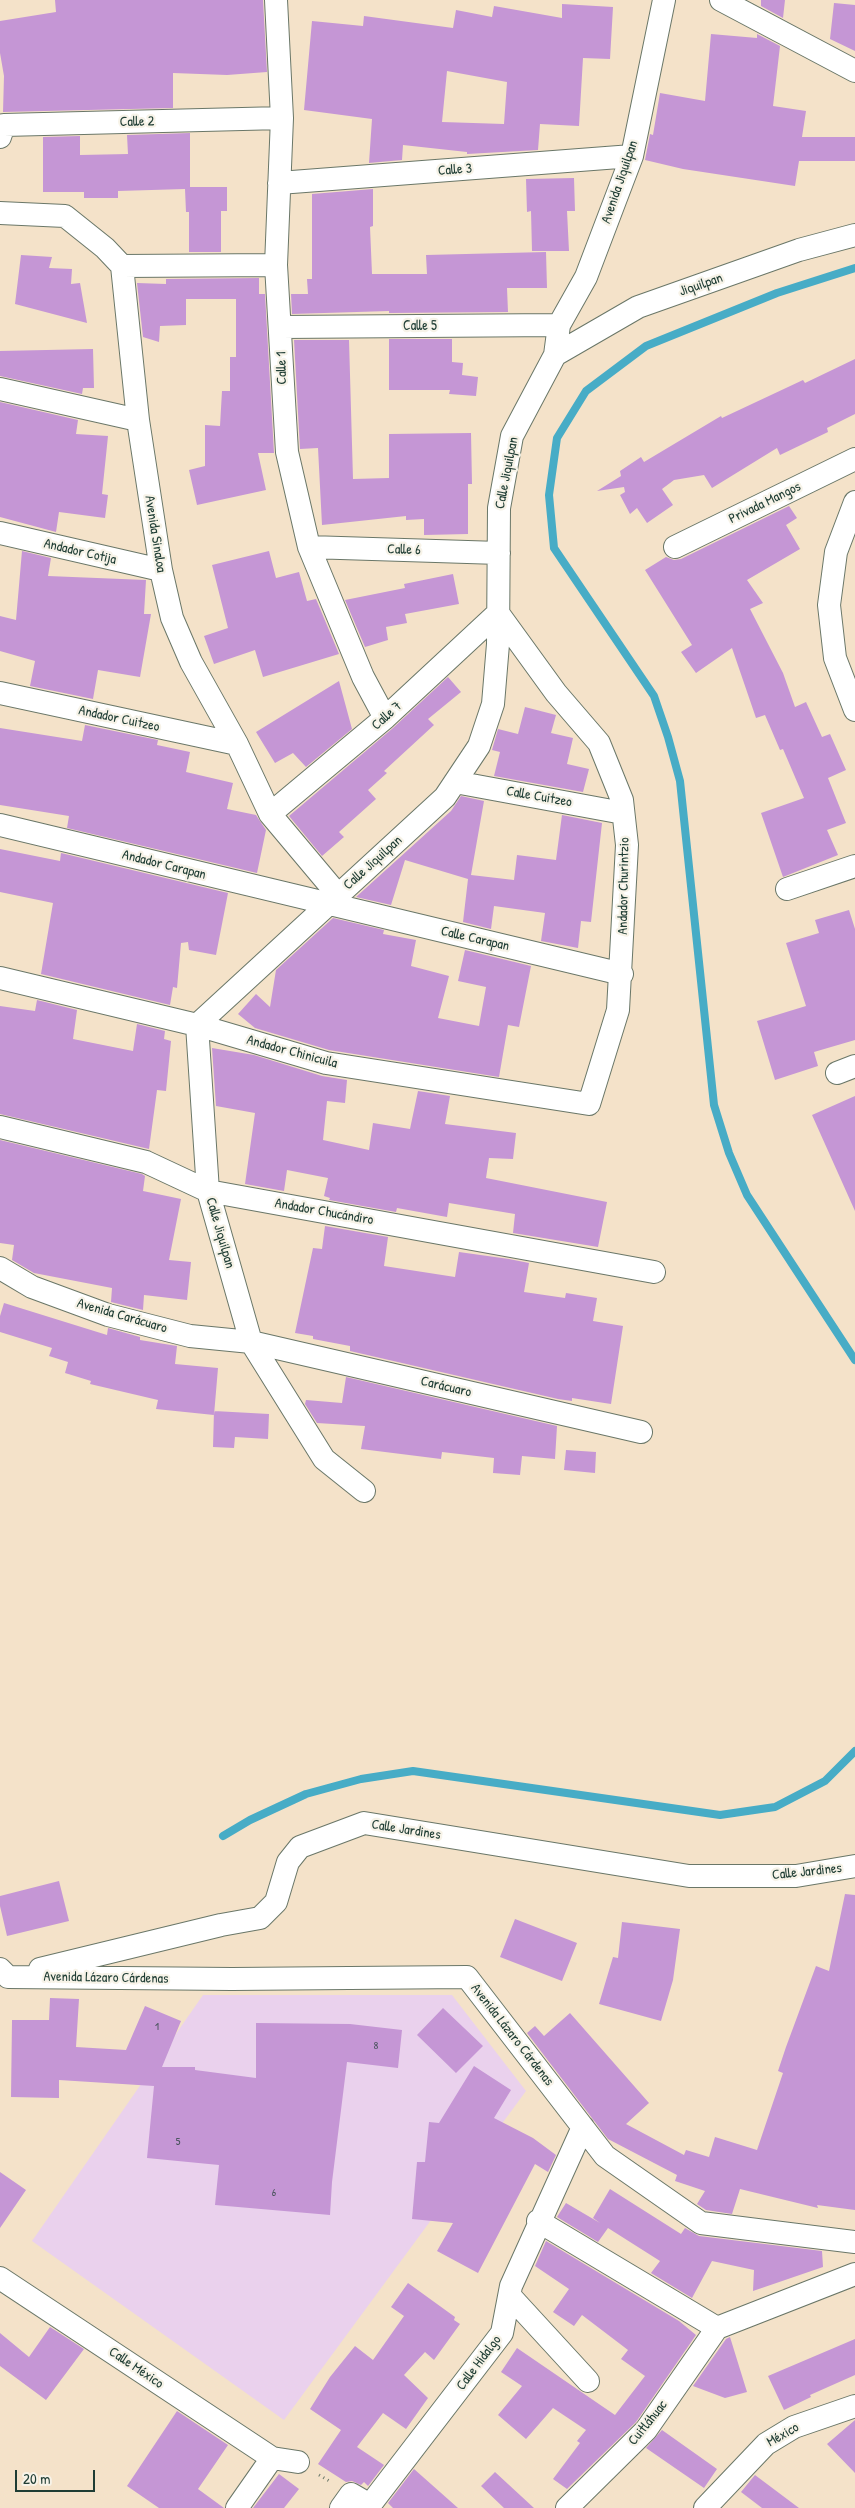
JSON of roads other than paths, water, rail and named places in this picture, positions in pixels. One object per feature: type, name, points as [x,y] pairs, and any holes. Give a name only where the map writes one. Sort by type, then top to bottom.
[{"type":"street","name":"Calle 1","points":[[276,0],[282,118],[276,265],[287,452],[309,547],[363,678],[385,718]]},
{"type":"street","name":"Avenida Jiquilpan","points":[[555,355],[559,326],[586,278],[632,156],[664,0]]},
{"type":"street","points":[[721,0],[855,71]]},
{"type":"street","name":"Calle 2","points":[[0,137],[4,126],[282,118]]},
{"type":"street","name":"Calle 3","points":[[279,183],[632,156]]},
{"type":"street","points":[[0,213],[66,216],[105,248],[122,266],[276,265]]},
{"type":"street","name":"Jiquilpan","points":[[555,355],[638,307],[799,250],[855,235]]},
{"type":"street","name":"Avenida Sinaloa","points":[[122,266],[138,420],[161,570],[172,618],[191,662],[237,744],[270,814],[333,900]]},
{"type":"street","name":"Calle 5","points":[[281,327],[559,326]]},
{"type":"street","name":"Calle Jiquilpan","points":[[364,1491],[324,1459],[251,1342],[208,1191],[196,1025],[445,797],[478,746],[493,704],[498,613],[499,508],[512,436],[555,355]]},
{"type":"street","points":[[0,389],[138,420]]},
{"type":"street","name":"Privada Mangos","points":[[675,547],[855,459]]},
{"type":"street","points":[[855,502],[836,552],[829,605],[835,658],[855,710]]},
{"type":"street","name":"Andador Cotija","points":[[0,533],[161,570]]},
{"type":"street","name":"Calle 6","points":[[309,547],[499,553]]},
{"type":"street","name":"Calle 7","points":[[270,814],[385,718],[498,613]]},
{"type":"street","name":"Andador Churintzio","points":[[498,613],[556,693],[600,743],[622,800],[627,845],[622,974],[616,1018],[589,1104]]},
{"type":"street","name":"Andador Cuitzeo","points":[[0,693],[237,744]]},
{"type":"street","name":"Calle Cuitzeo","points":[[455,782],[624,813]]},
{"type":"street","name":"Andador Carapan","points":[[0,825],[333,900]]},
{"type":"street","points":[[787,889],[855,866]]},
{"type":"street","name":"Calle Carapan","points":[[333,900],[622,974]]},
{"type":"street","name":"Andador Chinicuila","points":[[0,978],[196,1025],[326,1063],[589,1104]]},
{"type":"street","name":"Andador Chucándiro","points":[[0,1127],[146,1162],[208,1191],[654,1272]]},
{"type":"street","name":"Avenida Carácuaro","points":[[0,1268],[32,1287],[108,1315],[190,1336],[251,1342]]},
{"type":"street","name":"Carácuaro","points":[[251,1342],[641,1432]]},
{"type":"street","name":"Calle Jardines","points":[[3,1976],[221,1925],[260,1918],[276,1902],[288,1862],[300,1847],[364,1823],[689,1876],[796,1876],[855,1866]]},
{"type":"street","name":"Avenida Lázaro Cárdenas","points":[[3,1976],[222,1979],[467,1977],[605,2156],[701,2223],[855,2242]]},
{"type":"street","name":"Calle Hidalgo","points":[[361,2505],[502,2333],[510,2296],[510,2286],[538,2221],[583,2127]]},
{"type":"street","points":[[538,2221],[718,2328],[855,2274]]},
{"type":"street","name":"Calle México","points":[[0,2278],[272,2458]]},
{"type":"street","points":[[510,2296],[588,2381]]},
{"type":"street","name":"Cuitláhuac","points":[[567,2508],[646,2430],[718,2328]]},
{"type":"street","name":"México","points":[[705,2508],[766,2444],[794,2427],[855,2406]]},
{"type":"street","points":[[237,2508],[272,2458],[298,2462]]},
{"type":"waterway","points":[[855,268],[777,293],[646,346],[586,391],[557,438],[549,495],[554,548],[654,696],[668,737],[680,781],[714,1105],[729,1153],[747,1195],[855,1360]]},
{"type":"waterway","points":[[223,1836],[250,1820],[306,1794],[361,1779],[413,1771],[720,1815],[775,1807],[825,1781],[855,1751]]}]
